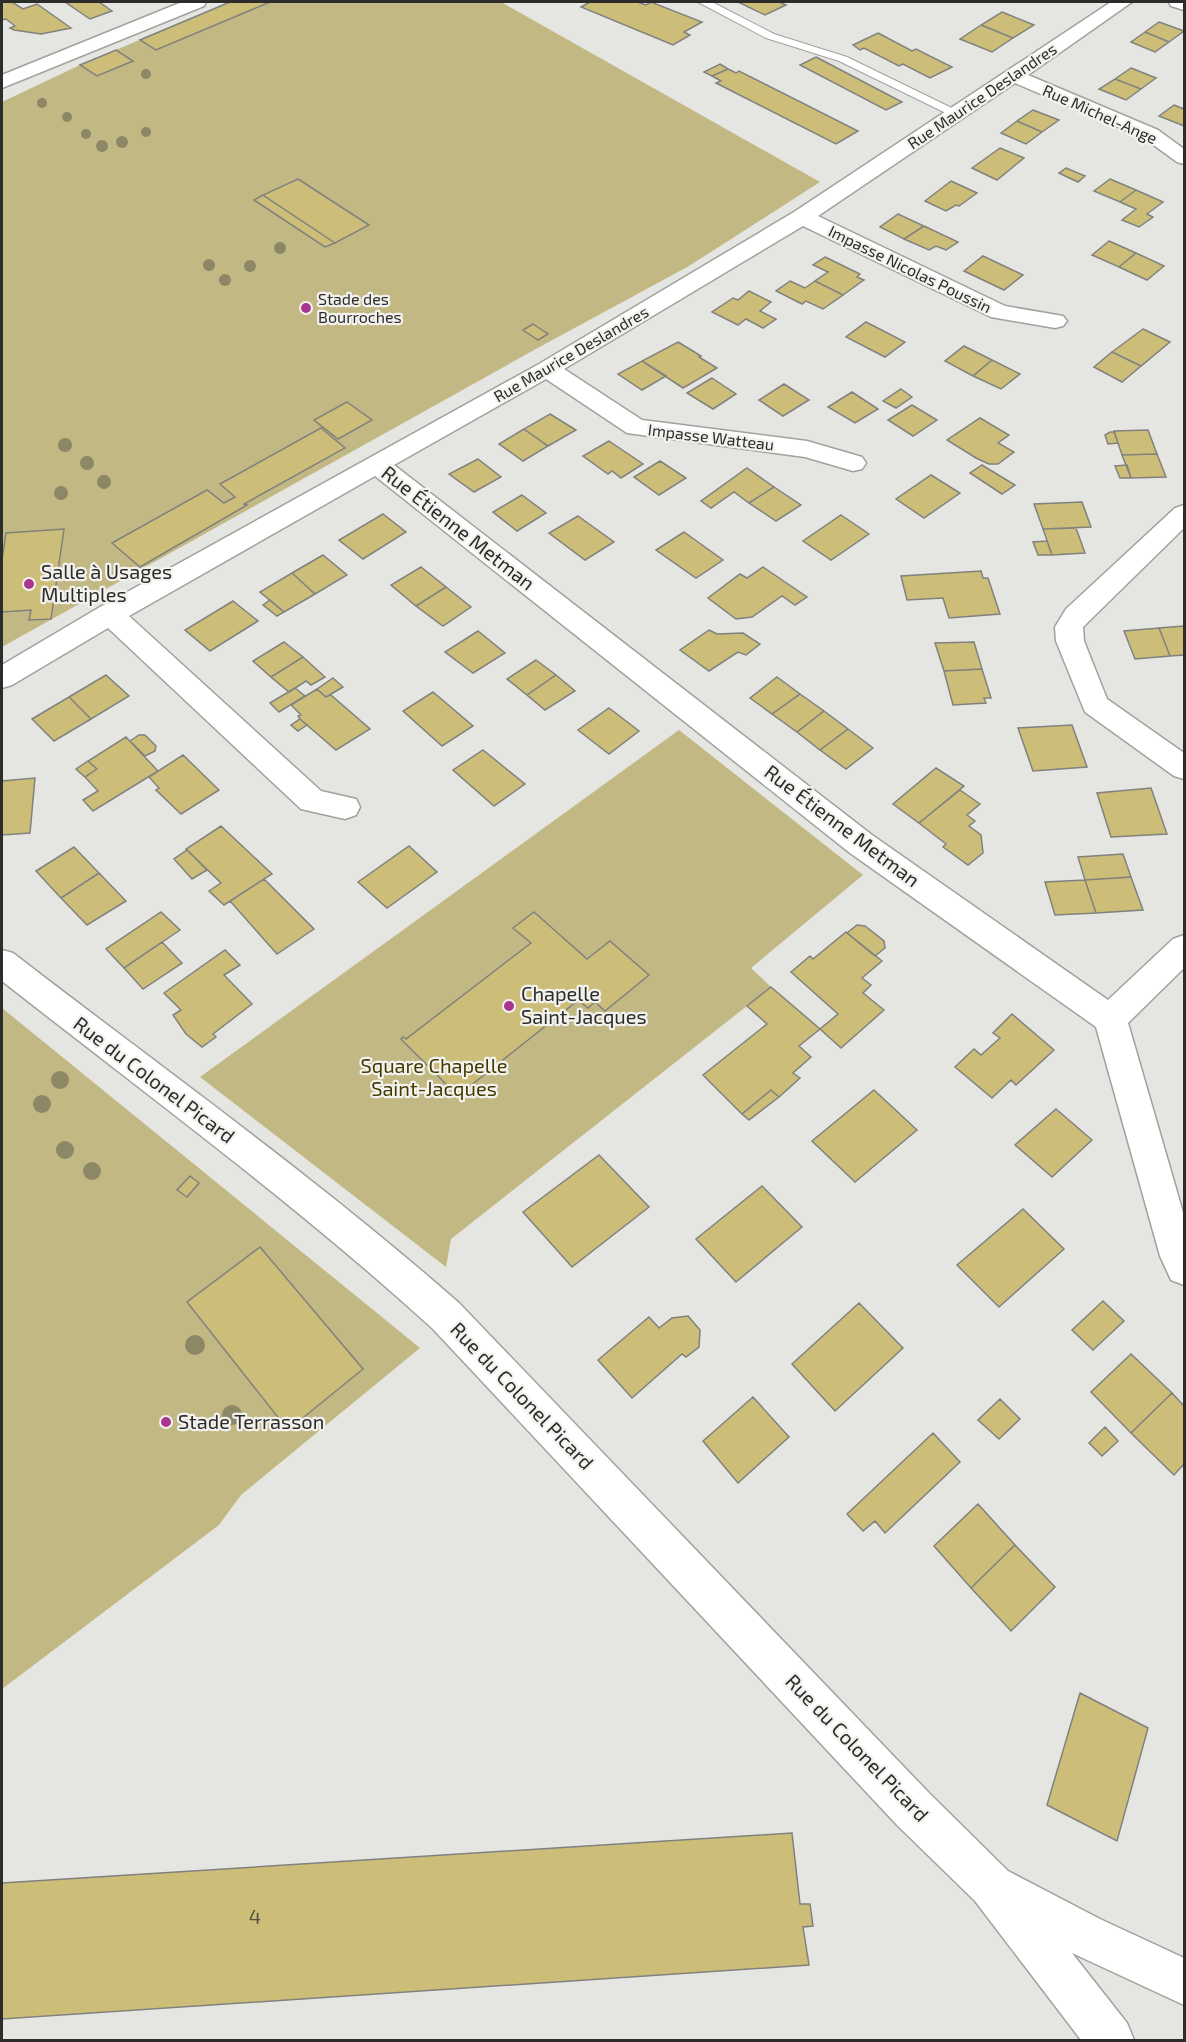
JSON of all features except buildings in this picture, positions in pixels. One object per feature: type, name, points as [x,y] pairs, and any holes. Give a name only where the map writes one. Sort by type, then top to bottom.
[{"type":"street","points":[[2,81],[197,2]]},
{"type":"street","name":"Rue Maurice Deslandres","points":[[2,678],[110,614],[547,369],[802,217],[1123,2]]},
{"type":"street","points":[[1178,2],[1185,4]]},
{"type":"street","name":"Rue Michel-Ange","points":[[1012,75],[1151,134],[1185,158]]},
{"type":"street","name":"Impasse Nicolas Poussin","points":[[802,217],[999,312],[1054,321]]},
{"type":"street","name":"Impasse Watteau","points":[[547,369],[636,427],[807,449],[854,463]]},
{"type":"street","name":"Rue Étienne Metman","points":[[376,464],[861,844],[1110,1019]]},
{"type":"street","points":[[1185,513],[1076,616],[1069,627],[1070,641],[1095,705],[1185,768]]},
{"type":"street","points":[[110,614],[312,801],[345,807]]},
{"type":"street","points":[[1185,948],[1110,1019],[1178,1256],[1185,1268]]},
{"type":"street","name":"Rue du Colonel Picard","points":[[3,967],[205,1118],[385,1261],[446,1316],[913,1809],[991,1885],[1110,2040]]},
{"type":"street","name":"Rue du Colonel Picard","points":[[991,1885],[1084,1935],[1185,1983]]},
{"type":"lane","points":[[704,2],[770,36],[843,59],[956,113]]},
{"type":"green space","name":"Stade des Bourroches","points":[[230,2],[501,2],[820,182],[689,266],[2,647],[2,102],[80,65]]},
{"type":"green space","name":"Square Chapelle Saint-Jacques","points":[[679,730],[863,875],[751,968],[771,987],[451,1239],[446,1267],[200,1077]]},
{"type":"green space","name":"Stade Terrasson","points":[[2,1008],[420,1348],[241,1495],[219,1525],[2,1689]]},
{"type":"place","name":"Stade des Bourroches","points":[[306,308]]},
{"type":"place","name":"Salle à Usages Multiples","points":[[29,584]]},
{"type":"place","name":"Chapelle Saint-Jacques","points":[[509,1006]]},
{"type":"place","name":"Stade Terrasson","points":[[166,1422]]}]
